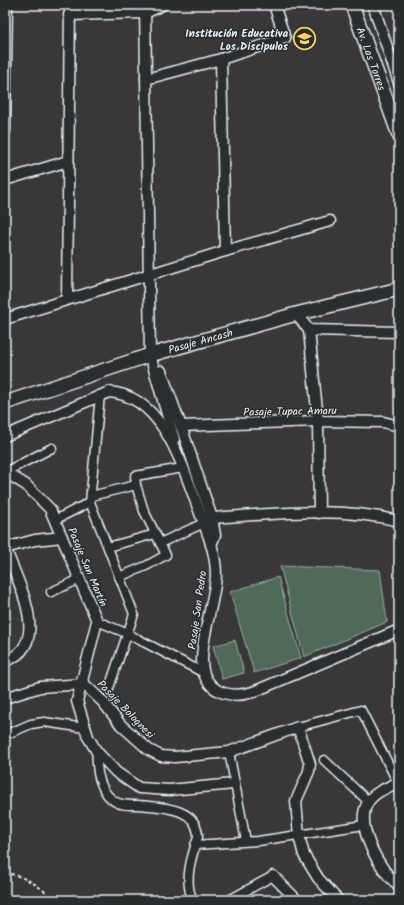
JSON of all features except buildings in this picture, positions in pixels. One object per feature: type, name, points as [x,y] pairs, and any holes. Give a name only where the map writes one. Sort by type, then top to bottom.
[{"type":"street","points":[[5,132],[7,5]]},
{"type":"street","points":[[67,298],[70,10],[145,9],[162,5]]},
{"type":"street","points":[[146,79],[220,59],[285,38],[274,5]]},
{"type":"street","name":"Av. Las Torres","points":[[352,5],[399,135]]},
{"type":"street","name":"Av. Las Torres","points":[[373,5],[399,83]]},
{"type":"street","points":[[145,9],[147,274],[150,355],[179,457],[208,520]]},
{"type":"street","points":[[220,59],[225,251]]},
{"type":"street","points":[[5,180],[68,160]]},
{"type":"street","points":[[5,319],[67,298],[330,221]]},
{"type":"street","name":"Pasaje Ancash","points":[[5,403],[150,355],[296,314],[399,289]]},
{"type":"street","points":[[296,314],[309,330],[318,421],[319,513]]},
{"type":"street","points":[[309,330],[399,332]]},
{"type":"street","points":[[150,355],[160,370],[181,426],[208,520]]},
{"type":"street","points":[[5,436],[100,395],[109,392],[123,393],[134,398],[158,420],[169,435],[179,457]]},
{"type":"street","points":[[100,395],[91,499],[134,614],[126,633],[108,691]]},
{"type":"street","name":"Pasaje Tupac Amaru","points":[[181,426],[318,421],[383,422],[399,426]]},
{"type":"street","points":[[5,472],[52,448]]},
{"type":"street","points":[[119,577],[146,566],[166,555],[144,511],[136,485],[135,476],[183,468]]},
{"type":"street","name":"Pasaje San Martín","points":[[5,472],[26,485],[50,509],[97,621],[77,701],[85,728],[97,752],[116,772],[139,788],[169,790],[234,784]]},
{"type":"street","points":[[55,520],[91,499],[136,485]]},
{"type":"street","points":[[160,543],[208,520],[319,513],[376,516],[399,522]]},
{"type":"street","name":"Pasaje San Pedro","points":[[204,673],[202,665],[203,650],[215,583],[215,564],[211,545],[216,535],[208,520]]},
{"type":"street","points":[[108,547],[155,534]]},
{"type":"street","points":[[5,661],[19,653],[28,643],[30,631],[28,612],[5,548],[35,540],[62,536]]},
{"type":"street","points":[[51,592],[80,579]]},
{"type":"street","points":[[97,621],[126,633],[204,673],[210,684],[217,690],[234,696],[243,695],[399,630]]},
{"type":"street","name":"Pasaje Bolognesi","points":[[5,698],[40,687],[82,684],[93,691],[131,734],[149,750],[161,756],[175,757],[229,752],[298,728]]},
{"type":"street","points":[[338,900],[318,878],[304,855],[299,836],[296,801],[309,771],[310,764],[298,728],[361,710],[399,782],[375,794],[366,805],[363,820],[379,865],[391,880],[399,885]]},
{"type":"street","points":[[5,735],[31,724],[44,722],[85,728]]},
{"type":"street","points":[[97,752],[96,759],[100,781],[102,787],[113,801],[122,805],[170,809],[190,816],[195,821],[198,830],[188,879],[189,890],[193,900]]},
{"type":"street","points":[[229,752],[246,841]]},
{"type":"street","points":[[324,760],[369,802]]},
{"type":"street","points":[[195,845],[299,836],[364,825]]},
{"type":"street","points":[[229,900],[273,876],[297,900]]},
{"type":"path","points":[[5,873],[18,874],[46,892],[54,900]]},
{"type":"green space","points":[[280,566],[380,570],[387,622],[304,657]]},
{"type":"green space","points":[[278,577],[301,658],[254,673],[230,592]]},
{"type":"green space","points":[[235,640],[244,673],[222,679],[213,646]]},
{"type":"place","name":"Institución Educativa Los Discipulos","points":[[304,39]]}]
